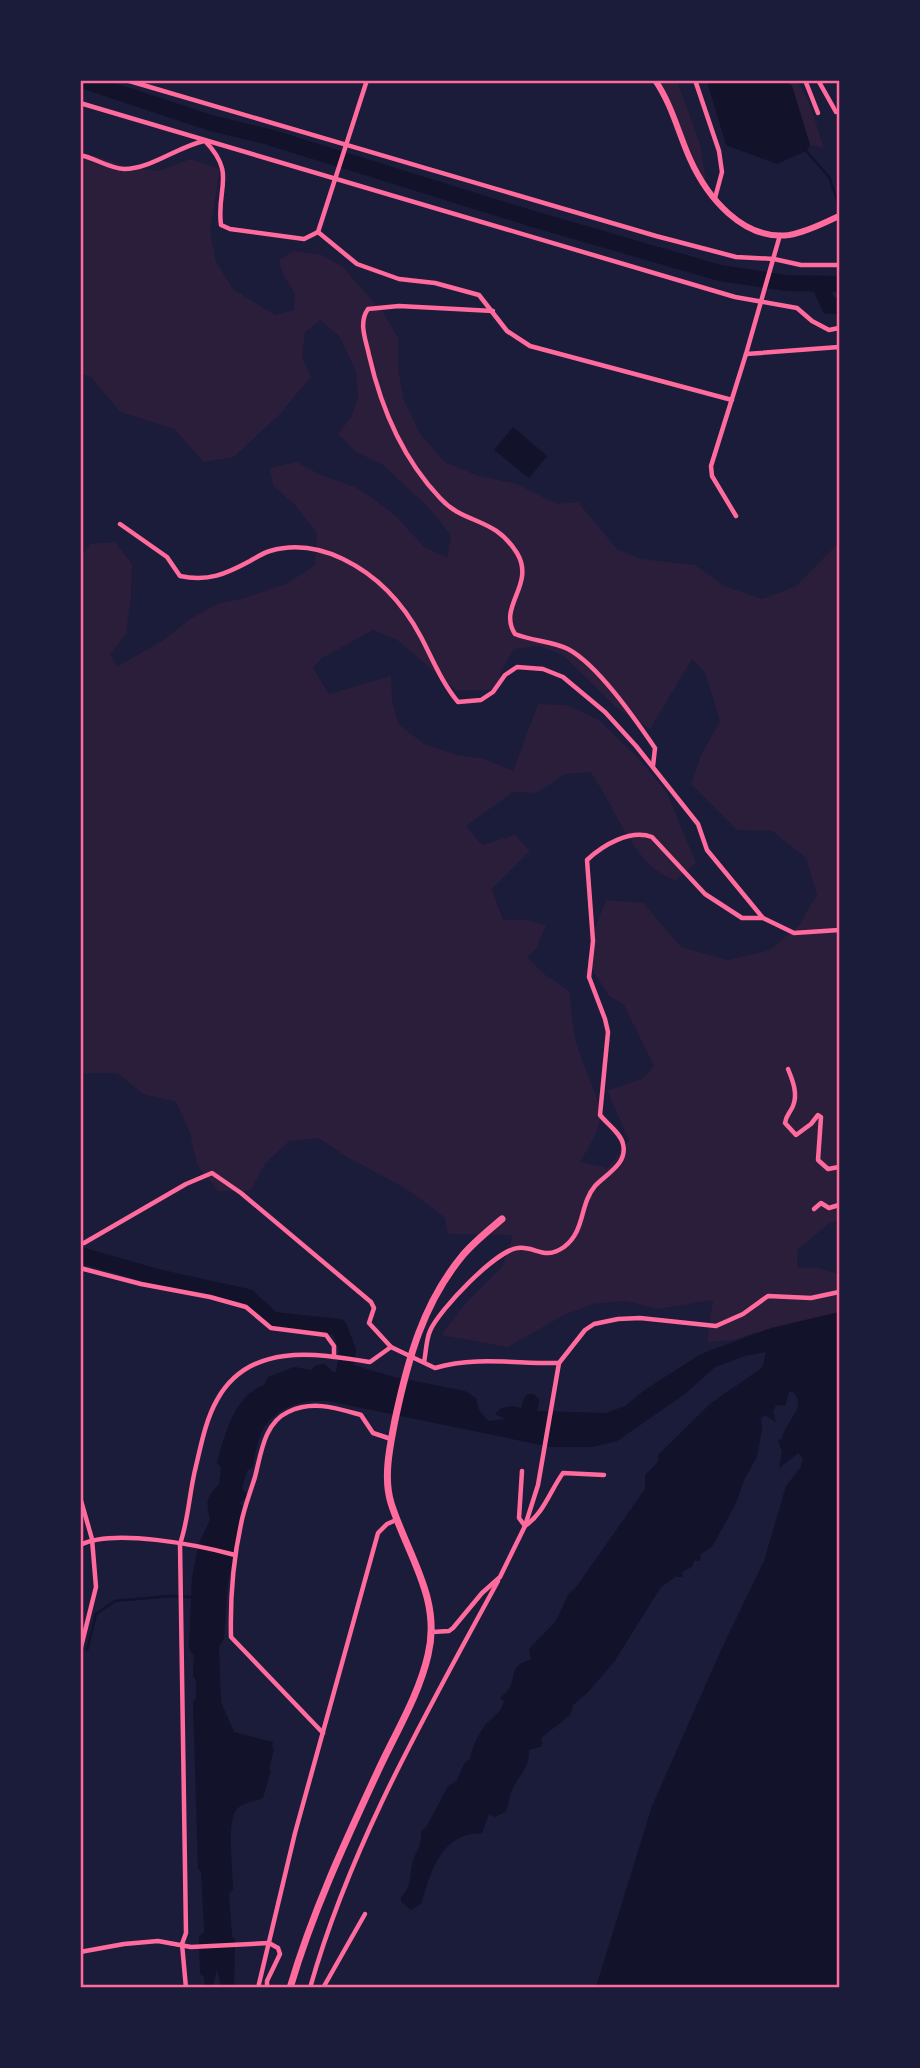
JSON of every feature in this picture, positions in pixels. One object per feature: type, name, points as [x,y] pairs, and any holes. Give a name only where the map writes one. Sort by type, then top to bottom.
[{"type":"main road","points":[[290,1987],[315,1913],[410,1702],[428,1655],[432,1632],[431,1607],[425,1585],[390,1500],[388,1484],[387,1467],[391,1439],[406,1369],[427,1309],[439,1288],[465,1253],[502,1219]]},
{"type":"street","points":[[127,80],[656,236],[736,257],[774,259],[801,265],[839,265]]},
{"type":"street","points":[[205,140],[222,162],[220,225],[230,229],[304,239],[318,232],[367,80]]},
{"type":"street","points":[[655,80],[673,113],[690,160],[725,211],[760,233],[780,235],[813,228],[839,216]]},
{"type":"street","points":[[695,80],[719,151],[722,172],[715,199]]},
{"type":"street","points":[[806,80],[818,113]]},
{"type":"street","points":[[818,80],[836,112]]},
{"type":"street","points":[[80,103],[544,241],[761,303],[797,308],[812,321],[829,330],[839,328]]},
{"type":"street","points":[[80,155],[109,167],[126,169],[205,140]]},
{"type":"street","points":[[318,232],[357,264],[399,279],[435,283],[479,295],[507,331],[530,346],[732,400]]},
{"type":"street","points":[[736,516],[712,476],[711,466],[780,235]]},
{"type":"street","points":[[493,311],[399,306],[368,309],[363,316],[363,328],[387,416],[411,461],[440,499],[455,511],[491,526],[503,535],[518,555],[522,565],[522,580],[509,615],[509,624],[515,634],[566,648],[582,658],[635,719],[655,748],[653,766]]},
{"type":"street","points":[[746,354],[839,348]]},
{"type":"street","points":[[120,524],[167,557],[180,576],[196,580],[229,573],[267,551],[288,547],[330,553],[359,567],[385,586],[397,599],[419,633],[447,689],[458,702],[481,700],[493,692],[505,675],[517,667],[543,670],[563,677],[605,712],[653,766],[698,824],[707,850],[763,918],[794,933],[839,930]]},
{"type":"street","points":[[424,1362],[430,1331],[457,1292],[505,1253],[519,1248],[542,1254],[562,1248],[578,1231],[588,1198],[595,1187],[613,1171],[623,1152],[624,1143],[600,1115],[608,1032],[589,977],[593,941],[587,860],[631,835],[643,834],[652,837],[705,894],[742,919],[763,918]]},
{"type":"street","points":[[788,1069],[795,1094],[785,1123],[796,1135],[818,1115],[821,1117],[818,1160],[828,1169],[839,1167]]},
{"type":"street","points":[[80,1242],[84,1243],[186,1184],[212,1173],[241,1193],[371,1302],[374,1308],[369,1323],[391,1347],[435,1368],[453,1363],[482,1361],[559,1363]]},
{"type":"street","points":[[814,1209],[821,1203],[829,1208],[839,1205]]},
{"type":"street","points":[[80,1268],[246,1307],[271,1328],[326,1335],[334,1346],[334,1357]]},
{"type":"street","points":[[310,1987],[343,1891],[394,1776],[525,1526],[537,1485],[559,1363],[585,1330],[607,1320],[640,1318],[716,1326],[743,1314],[768,1296],[811,1298],[839,1292]]},
{"type":"street","points":[[186,1987],[182,1944],[186,1933],[180,1590],[182,1545],[188,1523],[195,1468],[211,1415],[216,1400],[229,1382],[250,1365],[276,1356],[293,1354],[370,1362],[391,1347]]},
{"type":"street","points":[[323,1733],[231,1637],[233,1554],[264,1441],[270,1427],[285,1413],[302,1407],[322,1405],[361,1415],[373,1433],[391,1439]]},
{"type":"street","points":[[522,1471],[519,1518],[525,1526]]},
{"type":"street","points":[[525,1526],[533,1521],[544,1507],[563,1473],[604,1475]]},
{"type":"street","points":[[80,1497],[92,1539],[96,1587],[80,1651]]},
{"type":"street","points":[[258,1987],[295,1833],[378,1533],[397,1519]]},
{"type":"street","points":[[80,1545],[92,1539],[114,1537],[233,1554]]},
{"type":"street","points":[[432,1632],[449,1631],[482,1593],[500,1577]]},
{"type":"street","points":[[323,1987],[365,1914]]},
{"type":"street","points":[[80,1952],[158,1941],[191,1947],[269,1943],[278,1948],[280,1954],[267,1981],[267,1987]]},
{"type":"shaded area","points":[[657,81],[677,81],[700,144],[708,193]]},
{"type":"shaded area","points":[[707,81],[786,81],[792,86],[810,145],[806,151],[777,164],[726,145]]},
{"type":"shaded area","points":[[786,81],[796,81],[808,99],[824,148],[810,145],[792,86]]},
{"type":"shaded area","points":[[97,156],[127,167],[159,171],[190,159],[220,169],[210,231],[216,262],[233,289],[275,315],[294,310],[295,293],[282,273],[279,260],[293,251],[322,255],[342,266],[385,315],[398,338],[398,369],[404,400],[421,435],[445,462],[476,475],[517,484],[557,504],[578,502],[617,549],[641,559],[695,565],[724,586],[762,599],[796,586],[839,542],[839,1221],[830,1223],[797,1250],[797,1268],[818,1268],[839,1274],[839,1317],[779,1331],[754,1333],[735,1340],[707,1342],[713,1300],[658,1309],[625,1301],[593,1304],[564,1315],[508,1347],[441,1335],[466,1303],[502,1267],[513,1235],[448,1234],[445,1218],[435,1210],[405,1188],[347,1157],[319,1138],[289,1141],[265,1164],[250,1191],[218,1191],[197,1165],[190,1133],[176,1102],[143,1094],[117,1073],[81,1073],[80,558],[90,544],[115,542],[132,564],[126,634],[110,655],[118,666],[162,641],[190,619],[217,604],[288,583],[315,565],[317,533],[294,504],[273,486],[270,468],[297,462],[323,476],[355,487],[398,518],[423,546],[447,558],[451,536],[431,510],[383,465],[356,452],[338,434],[351,417],[358,397],[356,372],[340,337],[320,320],[305,332],[302,356],[311,377],[279,415],[234,457],[204,462],[174,429],[120,412],[91,377],[81,374],[80,158]],"holes":[[[373,630],[397,640],[456,690],[497,690],[501,671],[514,649],[539,646],[563,655],[617,708],[650,729],[692,659],[705,672],[720,721],[702,753],[691,784],[737,830],[772,831],[806,858],[817,895],[799,925],[770,950],[728,960],[681,947],[643,903],[606,900],[595,928],[587,961],[609,996],[624,1005],[654,1066],[643,1078],[607,1091],[629,1140],[608,1168],[580,1162],[595,1135],[600,1110],[575,1039],[569,991],[544,974],[527,957],[536,949],[546,925],[527,920],[503,920],[492,889],[530,851],[515,835],[482,845],[466,826],[513,792],[537,793],[565,774],[590,772],[631,841],[650,865],[675,881],[696,863],[667,793],[639,759],[599,720],[567,705],[538,704],[513,771],[485,759],[457,755],[424,744],[398,724],[392,699],[391,676],[329,694],[313,668],[322,658]]]},
{"type":"shaded area","points":[[513,427],[547,456],[529,478],[494,450]]},
{"type":"shaded area","points":[[839,1312],[839,1987],[596,1987],[652,1806],[764,1561],[786,1486],[801,1467],[803,1458],[798,1453],[779,1468],[782,1452],[778,1440],[782,1439],[798,1403],[792,1391],[789,1392],[785,1406],[776,1405],[773,1412],[776,1422],[765,1415],[761,1418],[762,1429],[757,1457],[712,1547],[701,1554],[700,1561],[694,1561],[692,1567],[682,1572],[683,1577],[675,1577],[661,1587],[614,1662],[573,1705],[570,1715],[541,1738],[542,1746],[529,1750],[526,1766],[512,1791],[506,1811],[495,1817],[489,1814],[482,1833],[457,1839],[447,1847],[434,1867],[421,1904],[411,1910],[401,1902],[421,1841],[421,1832],[427,1826],[448,1786],[457,1780],[464,1764],[470,1759],[474,1745],[487,1723],[501,1708],[504,1701],[500,1698],[511,1685],[516,1668],[531,1660],[529,1649],[556,1621],[568,1595],[645,1489],[645,1475],[658,1462],[658,1455],[711,1403],[759,1370],[763,1366],[766,1352],[715,1367],[685,1394],[617,1441],[593,1447],[551,1447],[328,1401],[296,1404],[277,1413],[270,1420],[263,1429],[253,1467],[247,1471],[242,1488],[248,1496],[240,1503],[245,1508],[228,1581],[224,1638],[219,1647],[221,1702],[234,1732],[273,1742],[274,1748],[263,1798],[239,1807],[232,1824],[233,1889],[229,1894],[232,1936],[235,1939],[234,1987],[221,1987],[217,1969],[213,1987],[205,1987],[204,1977],[200,1973],[199,1936],[204,1933],[204,1929],[201,1872],[198,1868],[193,1702],[196,1699],[196,1680],[193,1676],[194,1656],[189,1648],[192,1578],[198,1545],[210,1520],[208,1500],[219,1484],[221,1468],[217,1463],[223,1441],[232,1418],[245,1398],[264,1385],[268,1377],[294,1367],[311,1370],[316,1365],[325,1364],[333,1372],[338,1372],[343,1362],[394,1377],[465,1391],[476,1398],[479,1410],[488,1421],[506,1419],[495,1414],[501,1408],[513,1406],[533,1411],[606,1413],[625,1406],[646,1389],[701,1354],[771,1328]]},
{"type":"waterway","points":[[81,80],[211,123],[269,137],[533,219],[720,273],[786,283],[839,284]]},
{"type":"waterway","points":[[806,151],[829,177],[839,205]]},
{"type":"waterway","points":[[820,285],[829,306],[839,306]]},
{"type":"waterway","points":[[80,1255],[157,1277],[248,1297],[273,1320],[339,1327],[348,1351],[342,1383]]},
{"type":"waterway","points":[[526,1424],[531,1402]]},
{"type":"waterway","points":[[87,1650],[96,1614],[115,1601],[191,1597]]}]
